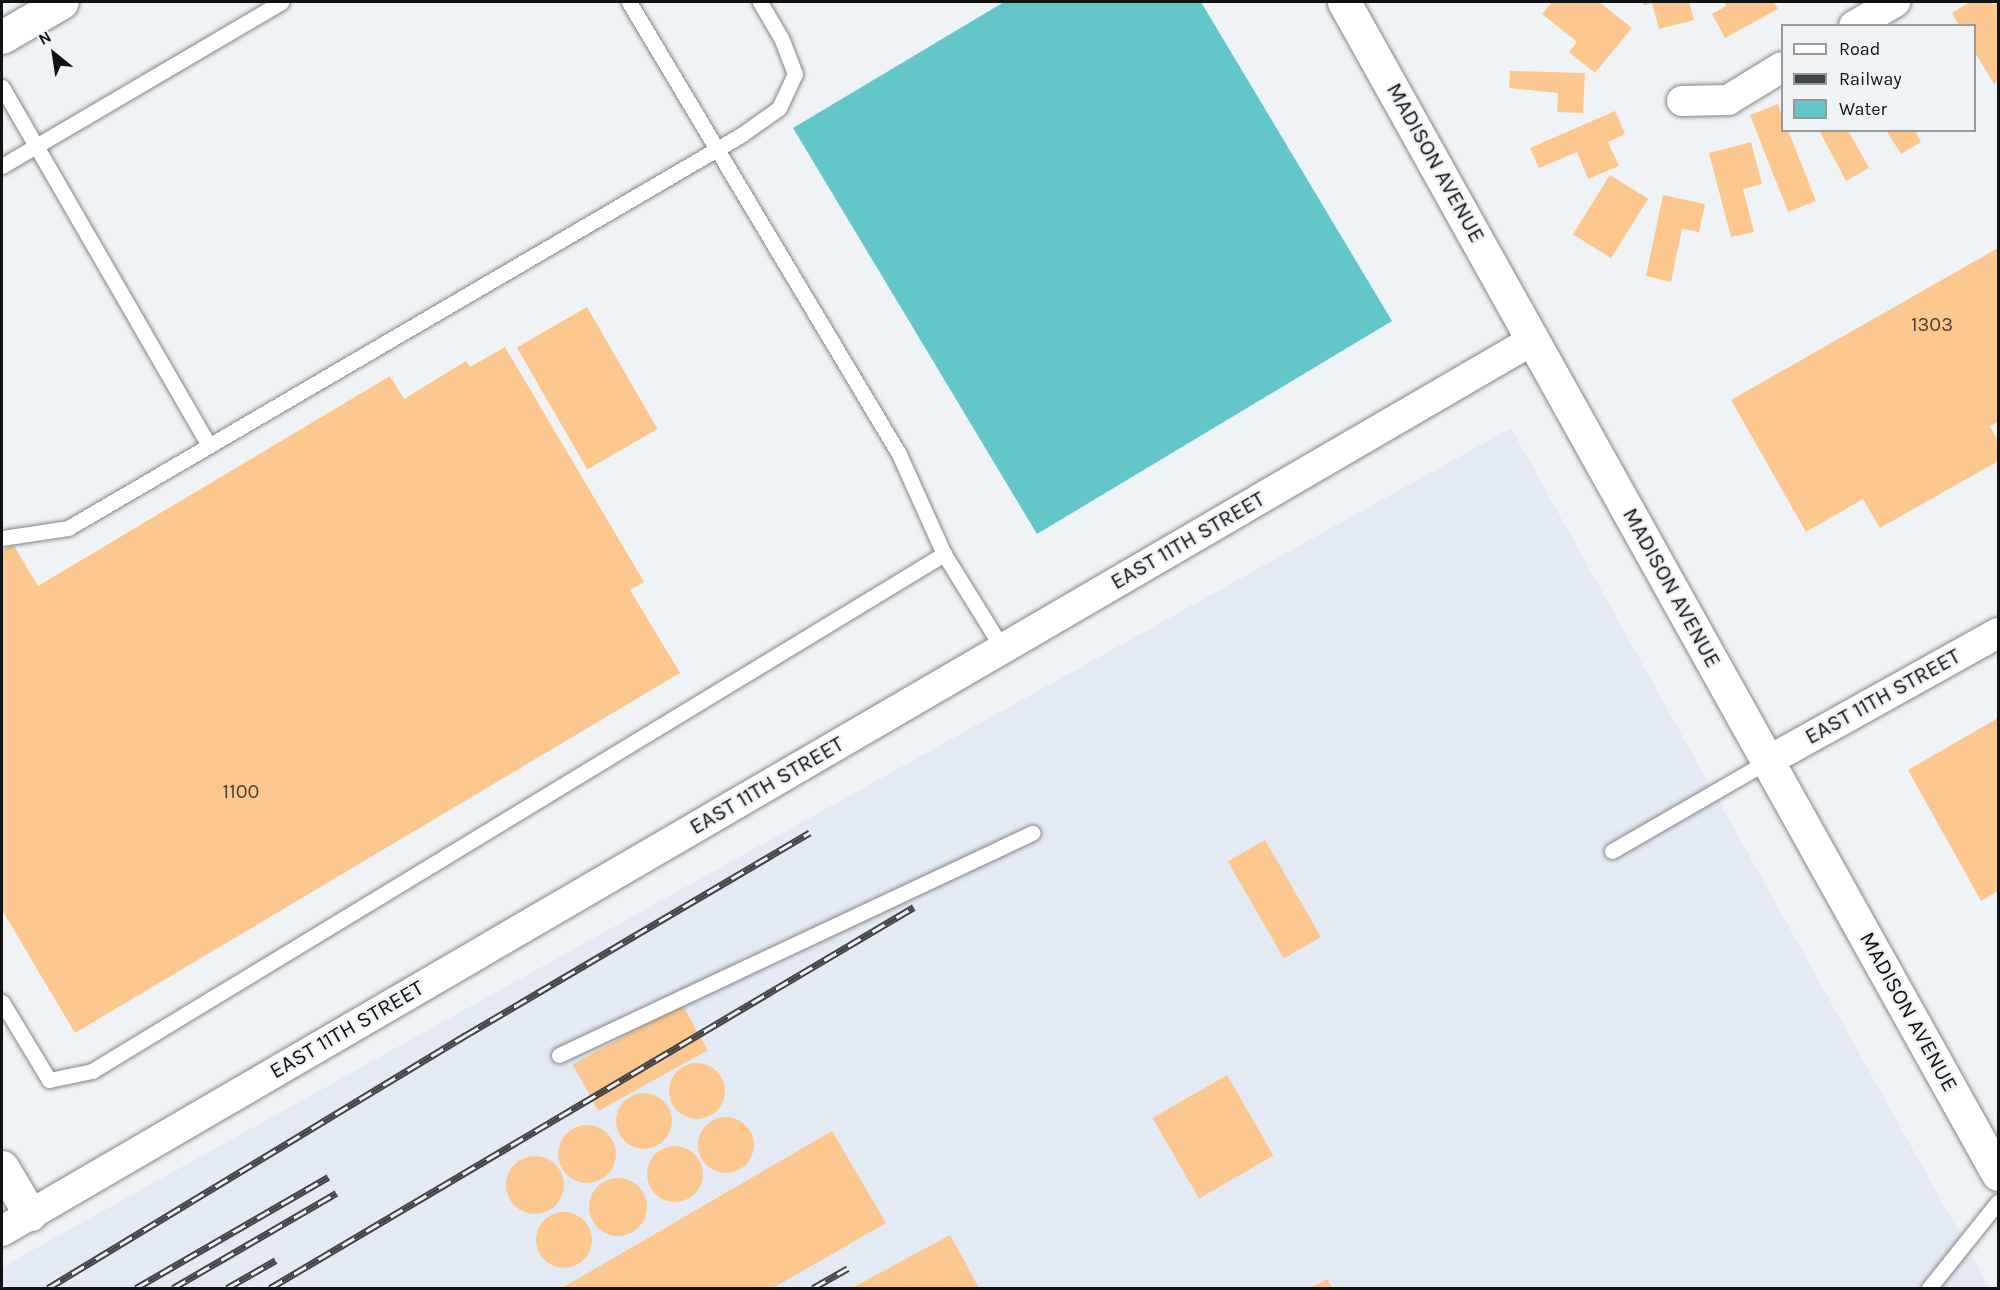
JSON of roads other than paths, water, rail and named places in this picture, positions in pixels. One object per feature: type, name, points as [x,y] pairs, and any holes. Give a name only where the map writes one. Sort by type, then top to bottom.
[{"type":"main road","points":[[2,37],[62,2]]},
{"type":"main road","name":"MADISON AVENUE","points":[[1344,2],[1998,1174]]},
{"type":"main road","points":[[2,1167],[30,1214]]},
{"type":"street","points":[[1857,24],[1895,2]]},
{"type":"street","points":[[1683,101],[1728,100],[1781,68]]},
{"type":"street","name":"EAST 11TH STREET","points":[[2,1231],[1533,340]]},
{"type":"street","name":"EAST 11TH STREET","points":[[1768,761],[1998,633]]},
{"type":"lane","points":[[2,166],[281,2]]},
{"type":"lane","points":[[629,2],[715,150],[899,454],[944,554],[1003,649]]},
{"type":"lane","points":[[2,538],[68,528],[715,150],[779,108],[795,74],[781,38],[760,2]]},
{"type":"lane","points":[[2,87],[209,445]]},
{"type":"lane","points":[[2,1002],[49,1080],[92,1071],[944,554]]},
{"type":"lane","points":[[1612,851],[1768,761]]},
{"type":"lane","points":[[559,1055],[1032,833]]},
{"type":"lane","points":[[1929,1288],[1998,1202]]},
{"type":"water","points":[[1004,2],[1201,2],[1392,321],[1037,534],[793,128]]},
{"type":"railway","points":[[48,1288],[466,1035],[810,832]]},
{"type":"railway","points":[[270,1288],[914,907]]},
{"type":"railway","points":[[136,1288],[328,1177]]},
{"type":"railway","points":[[173,1288],[336,1193]]},
{"type":"railway","points":[[227,1288],[276,1260]]},
{"type":"railway","points":[[813,1288],[848,1268]]}]
